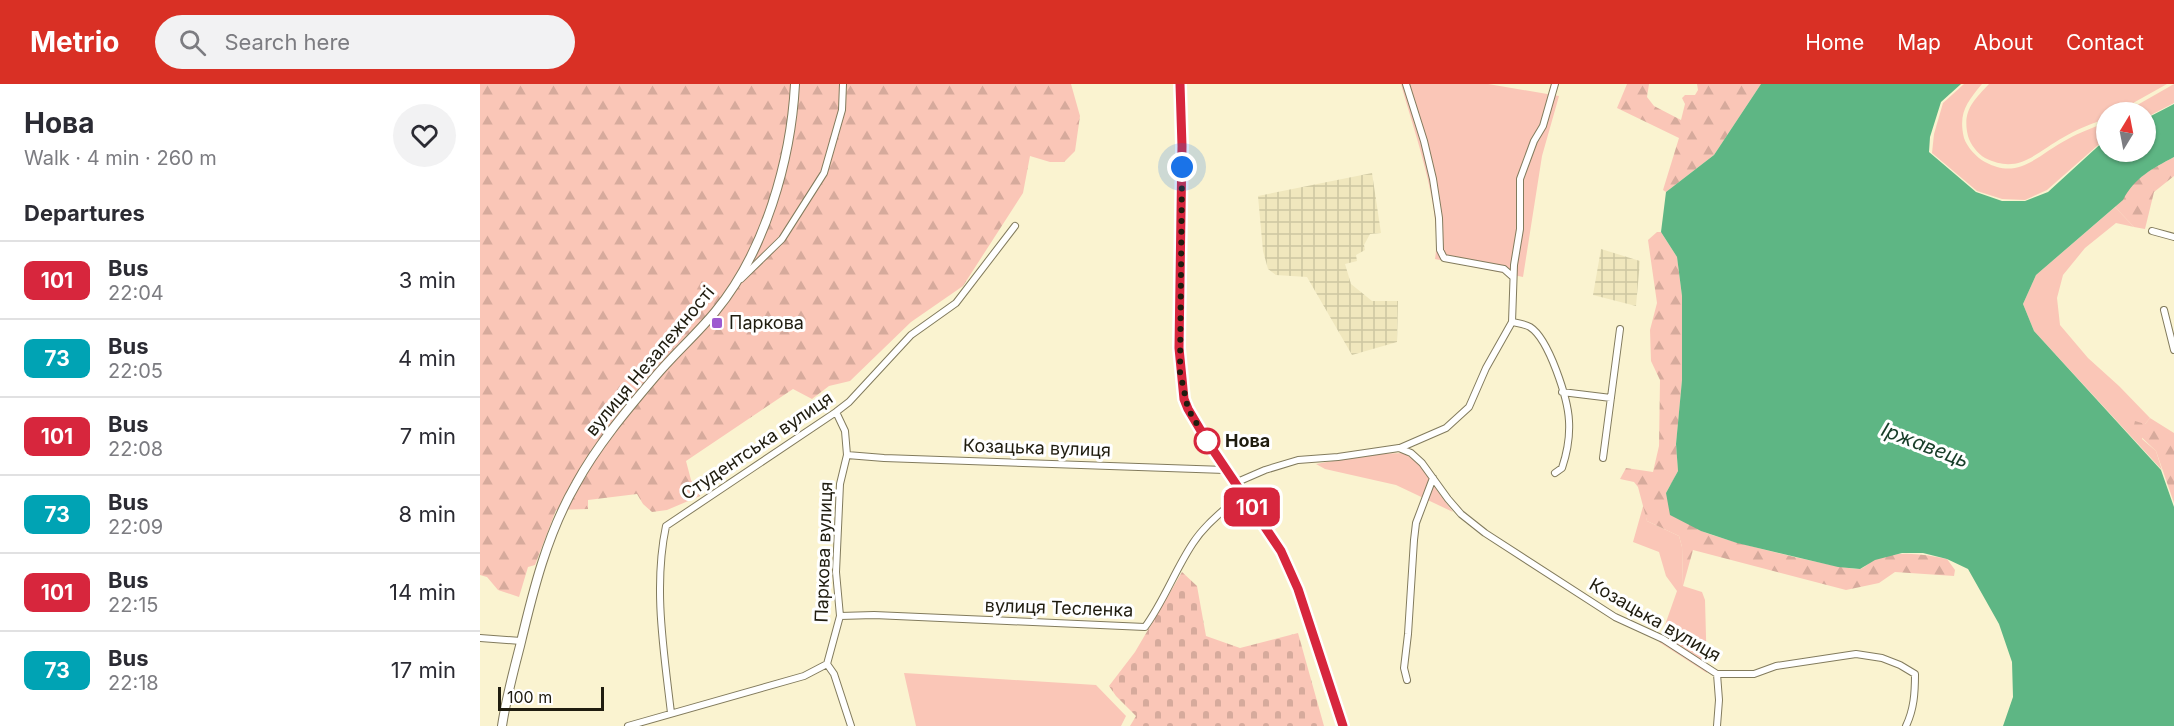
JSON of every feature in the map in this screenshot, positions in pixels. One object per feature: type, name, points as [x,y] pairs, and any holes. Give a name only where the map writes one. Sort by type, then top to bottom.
[{"type":"main road","name":"вулиця Незалежності","points":[[502,726],[540,566],[561,512],[576,483],[596,453],[653,378],[711,317],[736,283],[757,241],[782,169],[794,104],[795,84]]},
{"type":"street","points":[[736,283],[783,239],[824,173],[842,110],[843,84]]},
{"type":"street","points":[[1180,84],[1182,146],[1180,372],[1188,409],[1281,551],[1298,589],[1343,726]]},
{"type":"street","points":[[1406,84],[1433,179],[1439,219],[1440,250],[1444,258],[1504,269],[1514,277]]},
{"type":"street","points":[[1236,483],[1265,470],[1298,460],[1338,457],[1409,445],[1446,428],[1469,407],[1486,368],[1512,321],[1514,277],[1520,229],[1520,179],[1534,141],[1544,126],[1555,84]]},
{"type":"street","name":"Студентська вулиця","points":[[671,713],[662,638],[660,591],[666,526],[849,402],[910,334],[956,303],[1015,226]]},
{"type":"street","points":[[2152,231],[2174,237]]},
{"type":"street","points":[[2164,310],[2174,350]]},
{"type":"street","points":[[1512,321],[1530,327],[1541,337],[1563,392],[1569,420],[1569,438],[1562,468],[1555,473]]},
{"type":"street","points":[[1603,458],[1620,329]]},
{"type":"street","points":[[1563,392],[1611,398]]},
{"type":"street","name":"Паркова вулиця","points":[[827,664],[840,616],[836,572],[840,484],[847,455],[845,431],[836,412]]},
{"type":"street","name":"Козацька вулиця","points":[[1399,448],[1411,453],[1422,463],[1461,514],[1485,533],[1615,617],[1663,639],[1717,674],[1754,674],[1776,666],[1856,654],[1882,658],[1900,665],[1915,674],[1915,694],[1906,726]]},
{"type":"street","name":"Козацька вулиця","points":[[847,455],[1196,471],[1226,470]]},
{"type":"street","points":[[1407,680],[1404,668],[1416,523],[1433,478]]},
{"type":"street","name":"вулиця Тесленка","points":[[840,616],[874,615],[1145,627],[1194,541],[1242,493]]},
{"type":"street","points":[[480,638],[521,641]]},
{"type":"street","points":[[628,726],[804,676],[827,664],[834,674],[851,726]]},
{"type":"street","points":[[1717,674],[1719,700],[1717,726]]},
{"type":"shaded area","points":[[1372,173],[1381,233],[1370,234],[1364,245],[1365,250],[1356,255],[1357,261],[1345,264],[1351,284],[1372,301],[1398,301],[1397,342],[1352,355],[1307,277],[1276,275],[1268,269],[1263,251],[1258,196]]},
{"type":"shaded area","points":[[1601,249],[1640,261],[1636,306],[1593,295]]},
{"type":"green space","points":[[480,84],[1071,84],[1080,116],[1075,151],[1064,162],[1050,162],[1030,156],[1023,193],[963,286],[911,322],[850,381],[829,386],[812,399],[793,389],[686,461],[691,480],[700,496],[667,510],[652,512],[637,494],[588,500],[588,509],[556,510],[535,565],[528,567],[519,597],[498,590],[487,577],[480,575]]},
{"type":"green space","points":[[1401,84],[1488,84],[1559,96],[1542,156],[1523,277],[1435,259],[1435,218],[1431,195]]},
{"type":"green space","points":[[1627,84],[1649,84],[1647,97],[1654,106],[1681,120],[1685,104],[1682,98],[1685,95],[1695,95],[1698,90],[1697,84],[1761,84],[1714,155],[1666,192],[1663,190],[1679,138],[1617,108]]},
{"type":"green space","points":[[1964,84],[1982,84],[1965,108],[1962,129],[1964,138],[1978,157],[1997,167],[2009,169],[2019,167],[2057,145],[2096,127],[2096,147],[2047,190],[2025,200],[2002,199],[1977,191],[1932,153],[1934,134],[1943,103]]},
{"type":"green space","points":[[1989,84],[2167,84],[2135,102],[2096,102],[2096,122],[2069,134],[2026,160],[2008,164],[1997,163],[1985,158],[1972,145],[1966,120],[1974,101]]},
{"type":"green space","points":[[2174,84],[2174,103],[2156,112],[2156,102],[2142,102]]},
{"type":"green space","points":[[2174,157],[2174,176],[2154,192],[2145,229],[2134,227],[2115,207],[2138,180]]},
{"type":"green space","points":[[2115,207],[2134,227],[2116,223],[2085,248],[2063,275],[2057,298],[2060,325],[2088,358],[2150,418],[2145,424],[2142,439],[2156,451],[2162,470],[2034,331],[2023,304],[2036,275]]},
{"type":"green space","points":[[1657,232],[1661,232],[1677,257],[1682,296],[1682,380],[1676,444],[1678,471],[1666,493],[1691,522],[1700,530],[1728,540],[1806,560],[1850,568],[1860,569],[1875,559],[1893,554],[1947,559],[1955,570],[1954,576],[1895,572],[1879,583],[1846,590],[1693,550],[1683,586],[1682,547],[1679,536],[1647,521],[1638,487],[1634,482],[1620,479],[1626,468],[1653,472],[1659,446],[1660,380],[1651,361],[1650,330],[1657,303],[1648,240]]},
{"type":"green space","points":[[2150,418],[2174,433],[2174,503],[2156,451],[2133,429],[2135,421],[2145,424]]},
{"type":"green space","points":[[1404,453],[1423,467],[1453,512],[1396,485],[1325,469],[1316,464],[1371,454]]},
{"type":"green space","points":[[1644,503],[1647,521],[1679,536],[1682,547],[1683,586],[1702,592],[1705,600],[1707,673],[1659,642],[1677,591],[1666,576],[1659,552],[1633,542]]},
{"type":"green space","points":[[1182,572],[1197,586],[1206,636],[1240,648],[1298,633],[1324,726],[1130,726],[1136,716],[1109,686],[1135,652]]},
{"type":"green space","points":[[904,673],[1096,685],[1126,716],[1121,726],[916,726]]},
{"type":"water","name":"Іржавець","points":[[1761,84],[1961,84],[1941,102],[1930,137],[1929,152],[1976,192],[2002,201],[2025,201],[2048,192],[2096,148],[2096,162],[2156,162],[2156,113],[2174,104],[2174,157],[2139,179],[2123,200],[2036,275],[2023,304],[2034,331],[2161,470],[2174,507],[2174,726],[2003,726],[2013,697],[2012,662],[1999,624],[1968,569],[1947,559],[1923,553],[1902,553],[1875,560],[1860,569],[1838,567],[1737,543],[1701,531],[1670,515],[1666,493],[1678,471],[1676,444],[1682,380],[1682,296],[1677,257],[1661,232],[1666,192],[1714,155]]},
{"type":"bus line","name":"101","points":[[1180,84],[1182,146],[1179,348],[1184,399],[1207,441],[1264,522],[1281,551],[1298,589],[1343,726]]},
{"type":"place","name":"Паркова","points":[[717,323]]},
{"type":"place","name":"Нова","points":[[1207,441]]},
{"type":"route","points":[[1182,167],[1180,372],[1184,399],[1207,441]]}]
